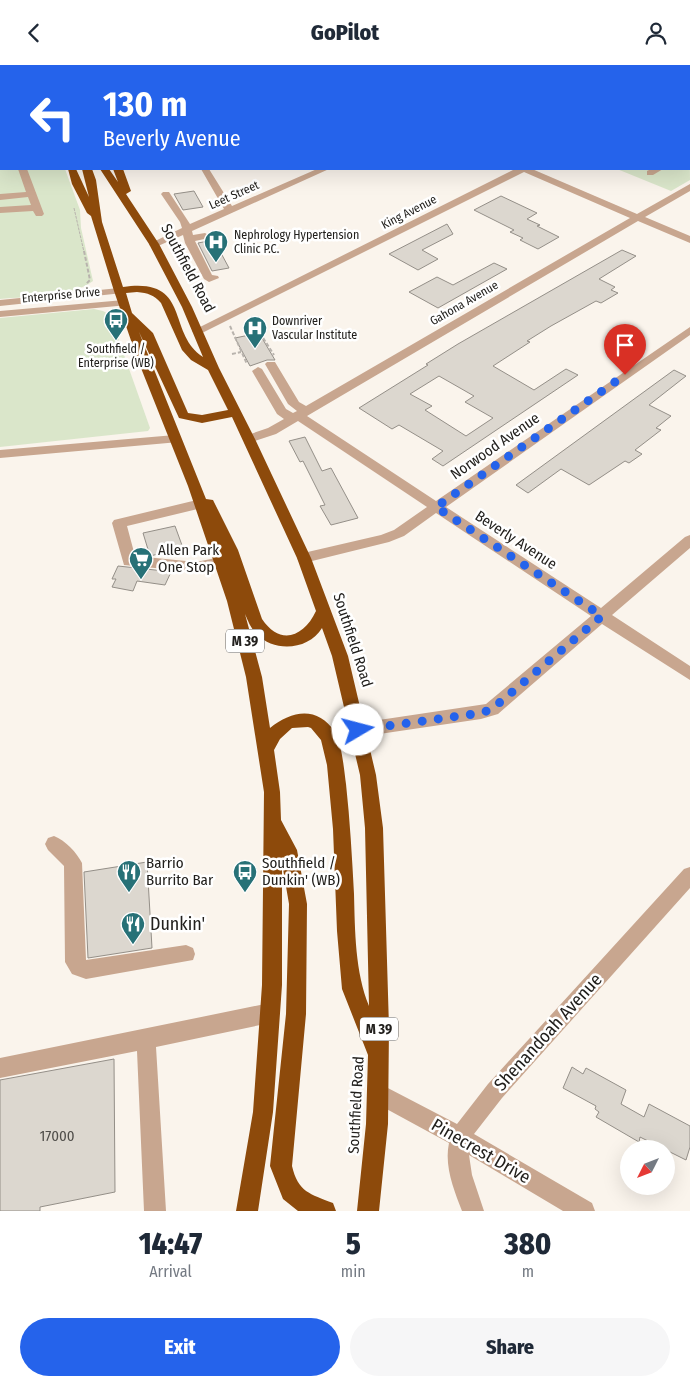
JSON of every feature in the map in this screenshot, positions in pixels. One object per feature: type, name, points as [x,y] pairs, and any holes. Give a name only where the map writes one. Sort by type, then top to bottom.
[{"type":"highway","name":"M 39","points":[[72,170],[97,222],[125,307],[174,439],[195,486],[234,601],[254,677],[272,791],[274,902],[270,1013],[262,1112],[247,1211]]},
{"type":"highway","name":"M 39","points":[[87,170],[91,180],[97,222]]},
{"type":"highway","name":"Southfield Road","points":[[106,170],[154,244],[198,331],[234,413],[249,439],[304,558],[340,655],[368,775],[374,828],[378,1055],[377,1124],[368,1211]]},
{"type":"highway","name":"Southfield Road","points":[[118,170],[134,211]]},
{"type":"highway","points":[[120,291],[148,287],[161,294],[188,352],[213,368]]},
{"type":"highway","points":[[125,307],[147,333],[182,415],[191,419],[201,420],[234,413]]},
{"type":"highway","points":[[195,486],[208,503],[226,537],[253,615],[263,633],[275,640],[298,640],[308,635],[316,627],[324,610]]},
{"type":"highway","points":[[265,750],[274,734],[287,723],[294,721],[308,720],[316,723],[329,737],[335,765],[342,829],[346,931],[352,989],[378,1055]]},
{"type":"highway","points":[[272,821],[288,849],[298,904],[296,1014],[281,1166],[285,1183],[290,1193],[325,1211]]},
{"type":"street","points":[[0,211],[38,211],[22,170]]},
{"type":"street","points":[[206,170],[230,211]]},
{"type":"street","name":"Leet Street","points":[[154,244],[189,235],[230,211],[322,170]]},
{"type":"street","name":"King Avenue","points":[[198,331],[522,170]]},
{"type":"street","points":[[526,170],[690,241]]},
{"type":"street","name":"Gahona Avenue","points":[[249,439],[272,431],[299,416],[690,187]]},
{"type":"street","points":[[0,197],[32,194]]},
{"type":"street","points":[[166,194],[189,235],[210,279],[214,278]]},
{"type":"street","points":[[189,235],[205,236]]},
{"type":"street","name":"Enterprise Drive","points":[[0,303],[120,291]]},
{"type":"street","name":"Enterprise Drive","points":[[0,314],[125,307]]},
{"type":"street","name":"Norwood Avenue","points":[[304,558],[390,537],[690,331]]},
{"type":"street","points":[[274,362],[299,416]]},
{"type":"street","points":[[253,369],[281,411],[299,416]]},
{"type":"street","name":"Beverly Avenue","points":[[299,416],[690,674]]},
{"type":"street","points":[[0,454],[174,439]]},
{"type":"street","points":[[201,504],[119,523],[129,561],[196,567],[221,562]]},
{"type":"street","points":[[358,730],[481,713],[492,709],[690,540]]},
{"type":"street","points":[[54,844],[73,863],[75,963],[79,967],[86,970],[186,954]]},
{"type":"street","name":"Shenandoah Avenue","points":[[461,1138],[495,1091],[690,875]]},
{"type":"street","points":[[0,1068],[270,1013]]},
{"type":"street","points":[[146,1039],[155,1211]]},
{"type":"street","name":"Pinecrest Drive","points":[[377,1093],[461,1138],[584,1211]]},
{"type":"street","points":[[461,1138],[460,1168],[473,1211]]},
{"type":"path","points":[[72,202],[90,274],[88,283],[81,285]]},
{"type":"path","points":[[229,325],[241,352],[253,369]]},
{"type":"path","points":[[260,333],[274,362]]},
{"type":"path","points":[[232,354],[241,352]]},
{"type":"green space","points":[[0,170],[65,170],[80,210],[81,228],[93,281],[73,291],[0,299]]},
{"type":"green space","points":[[619,170],[690,170],[690,180],[671,191]]},
{"type":"green space","points":[[94,309],[110,315],[150,428],[148,431],[0,447],[0,318]]},
{"type":"building","points":[[194,191],[203,207],[183,210],[174,194]]},
{"type":"building","points":[[501,196],[537,213],[527,219],[559,237],[538,249],[520,240],[523,238],[510,232],[514,230],[474,210]]},
{"type":"building","points":[[447,224],[453,234],[422,250],[438,259],[418,270],[389,254]]},
{"type":"building","points":[[214,240],[229,268],[212,271],[198,243]]},
{"type":"building","points":[[622,250],[636,256],[599,279],[615,287],[611,290],[618,293],[601,303],[596,301],[551,326],[493,366],[534,390],[566,369],[578,375],[443,466],[432,459],[443,451],[399,425],[392,429],[359,408],[458,344]],"holes":[[[439,376],[474,396],[465,402],[493,418],[466,436],[425,410],[432,406],[410,394]]]},
{"type":"building","points":[[494,263],[507,269],[438,308],[409,292],[437,277],[453,285]]},
{"type":"building","name":"Downriver Vascular Institute","points":[[259,333],[275,360],[267,360],[250,366],[235,338]]},
{"type":"building","points":[[674,370],[686,376],[649,405],[671,416],[656,428],[661,430],[635,450],[642,454],[629,463],[625,461],[589,485],[561,469],[528,493],[516,485]]},
{"type":"building","points":[[305,437],[322,471],[331,468],[358,518],[331,525],[320,506],[325,505],[303,461],[300,462],[289,441]]},
{"type":"building","points":[[175,526],[183,548],[150,556],[143,533]]},
{"type":"building","name":"Allen Park One Stop","points":[[118,566],[171,572],[165,585],[137,581],[133,591],[112,587],[116,579],[112,579]]},
{"type":"building","points":[[147,862],[152,948],[88,958],[84,872]]},
{"type":"building","points":[[114,1059],[115,1192],[40,1207],[40,1211],[0,1211],[0,1080]]},
{"type":"building","points":[[572,1067],[583,1074],[586,1068],[626,1090],[621,1104],[644,1117],[649,1104],[690,1126],[690,1147],[686,1160],[675,1154],[675,1140],[646,1140],[640,1137],[639,1140],[636,1140],[596,1117],[599,1112],[595,1109],[596,1106],[563,1088]]},
{"type":"place","name":"Nephrology Hypertension Clinic P.C.","points":[[216,263]]},
{"type":"place","name":"Southfield / Enterprise (WB)","points":[[116,341]]},
{"type":"place","name":"Downriver Vascular Institute","points":[[255,349]]},
{"type":"place","name":"Allen Park One Stop","points":[[141,580]]},
{"type":"place","name":"Barrio Burrito Bar","points":[[129,893]]},
{"type":"place","name":"Southfield / Dunkin' (WB)","points":[[245,893]]},
{"type":"place","name":"Dunkin'","points":[[133,945]]},
{"type":"route","points":[[358,730],[481,713],[492,709],[602,616],[436,507],[625,375]]}]
